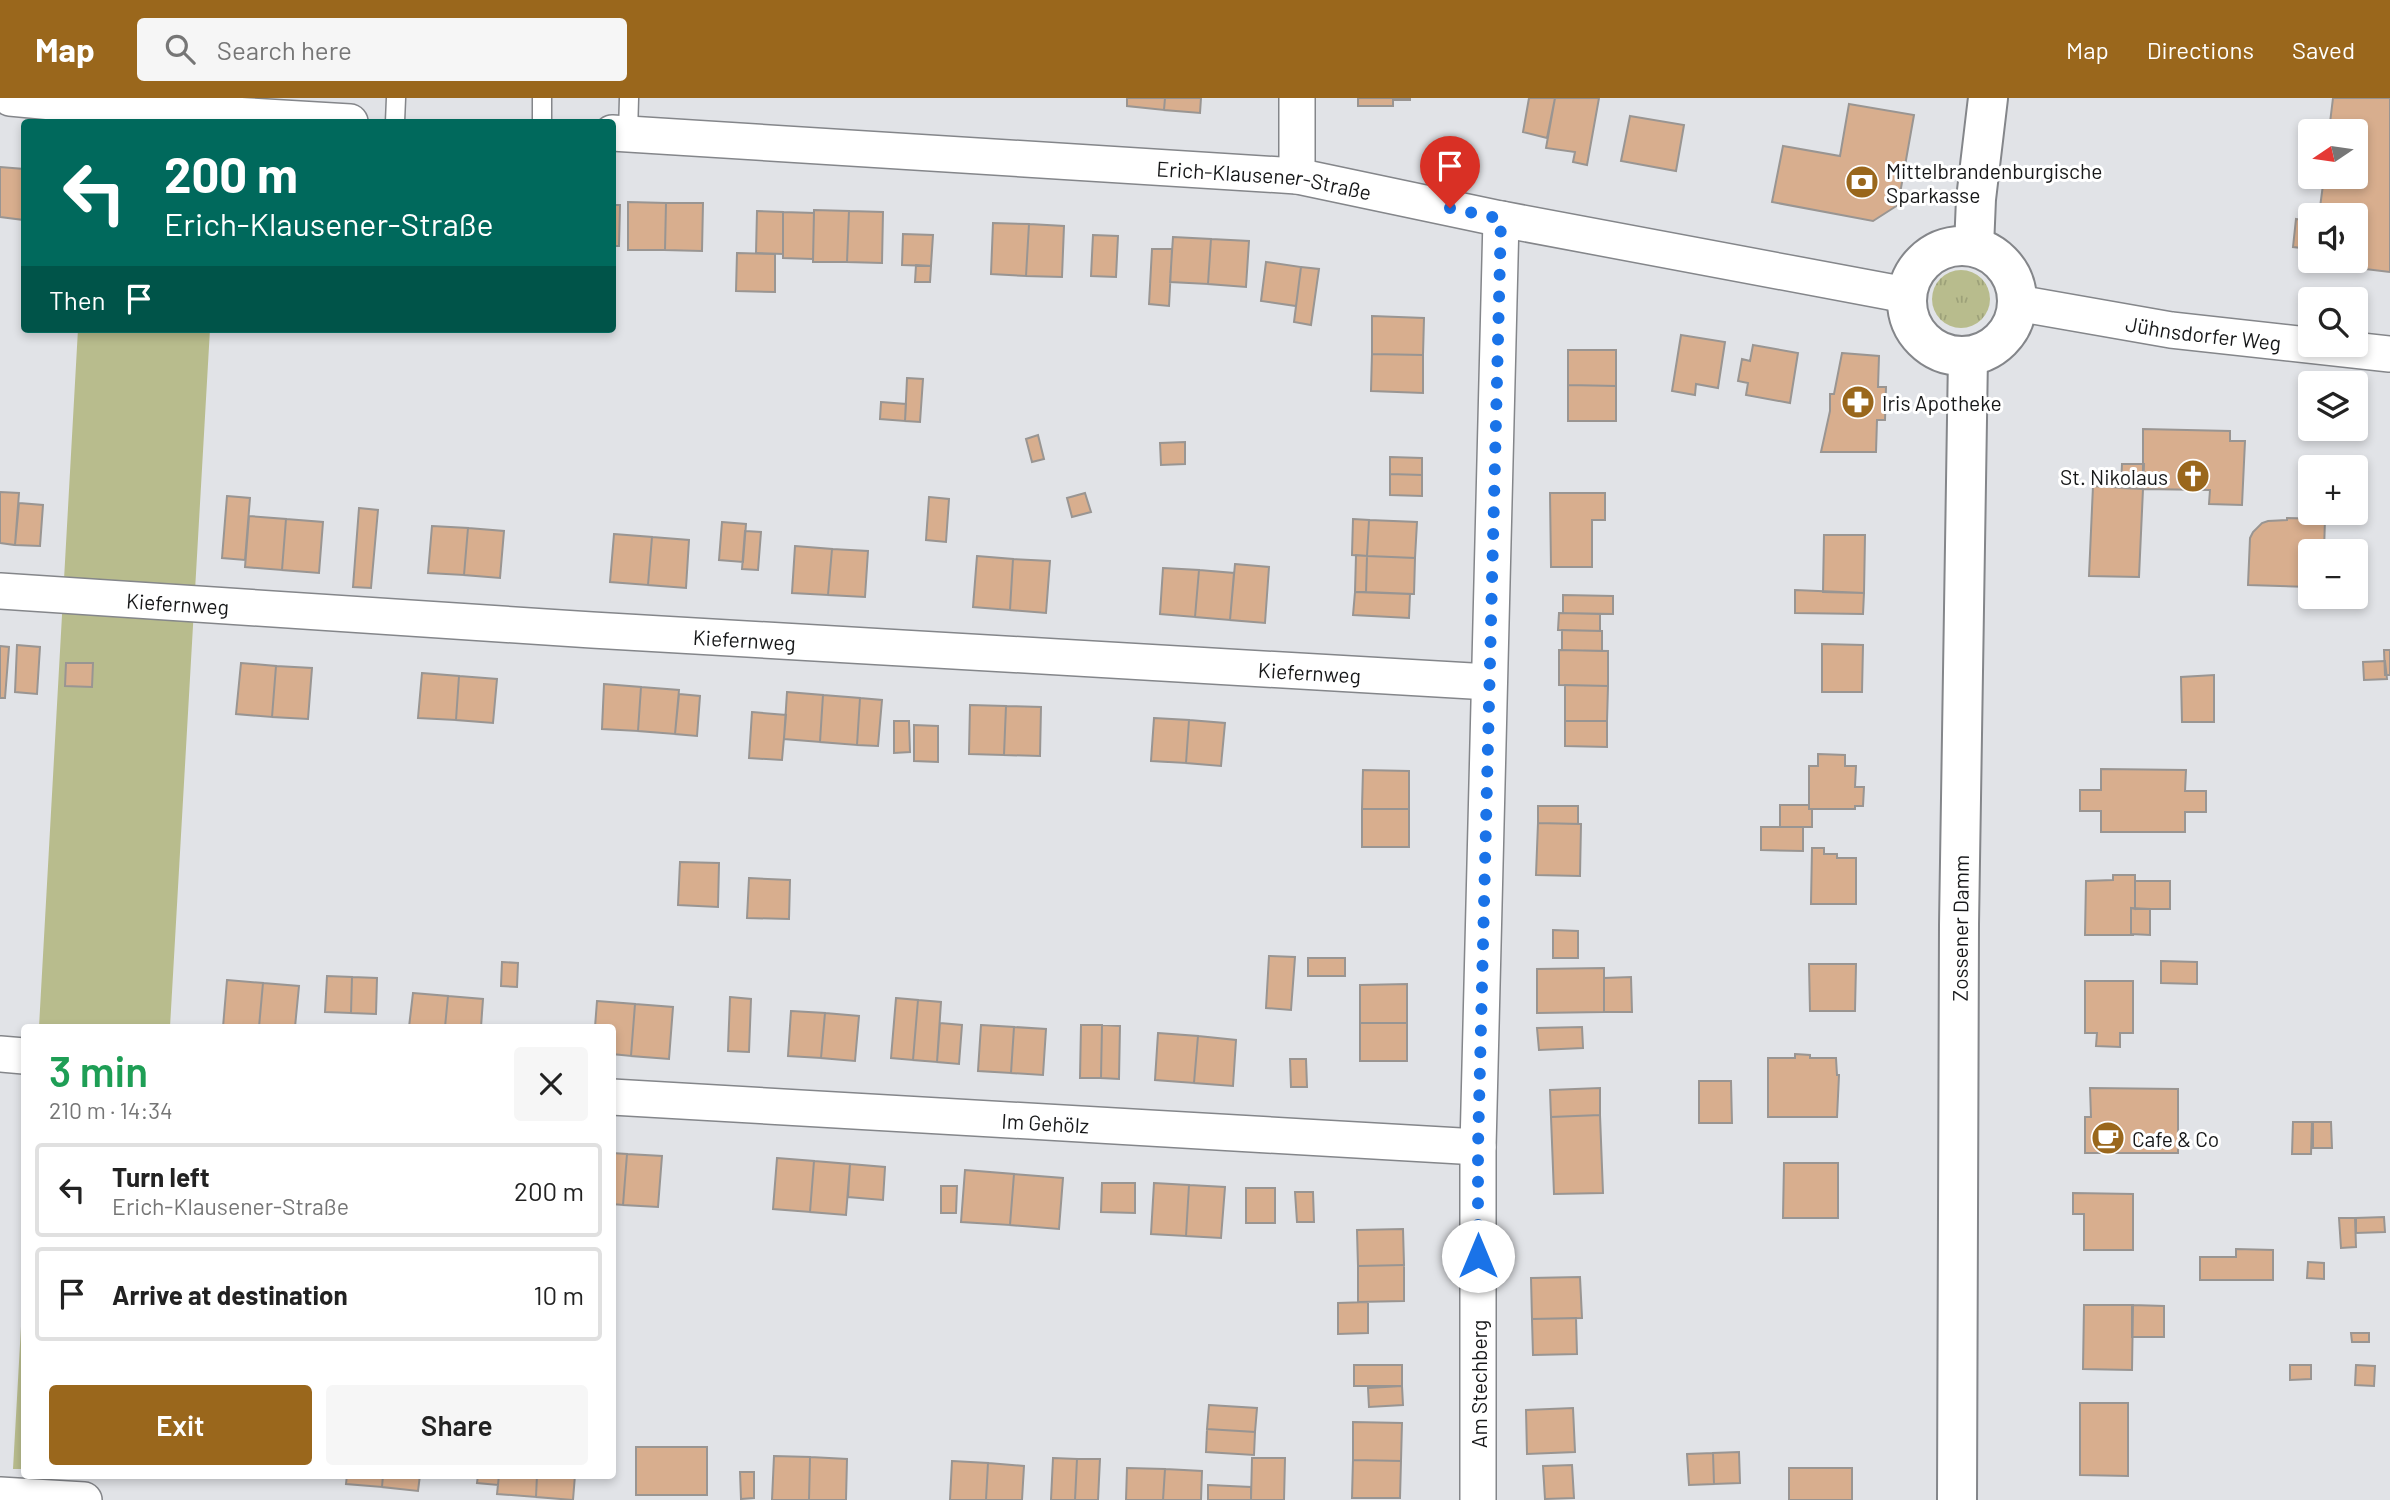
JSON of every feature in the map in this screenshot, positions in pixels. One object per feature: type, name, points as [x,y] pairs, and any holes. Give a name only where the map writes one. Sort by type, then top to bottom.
[{"type":"main road","points":[[1974,247],[1976,199],[1988,98]]},
{"type":"main road","points":[[1955,246],[1974,247],[1992,254],[2006,267],[2015,284],[2017,303],[2014,318],[2007,332],[1990,348],[1968,356],[1943,353],[1923,340],[1912,327],[1907,312],[1906,295],[1912,277],[1922,262],[1938,251],[1955,246]]},
{"type":"main road","name":"Zossener Damm","points":[[1956,1500],[1959,938],[1968,356]]},
{"type":"street","points":[[10,98],[299,112],[335,119]]},
{"type":"street","points":[[1297,98],[1297,176]]},
{"type":"street","name":"Erich-Klausener-Straße","points":[[620,134],[1297,176],[1501,219],[1906,295]]},
{"type":"street","name":"Am Stechberg","points":[[1478,1500],[1478,1147],[1501,219]]},
{"type":"street","name":"Jühnsdorfer Weg","points":[[2017,303],[2171,330],[2390,355]]},
{"type":"street","name":"Kiefernweg","points":[[0,591],[606,631],[1489,682]]},
{"type":"street","points":[[0,1054],[21,1056]]},
{"type":"street","name":"Im Gehölz","points":[[616,1097],[1478,1147]]},
{"type":"street","points":[[0,1494],[85,1500]]},
{"type":"lane","points":[[395,119],[396,98]]},
{"type":"lane","points":[[542,98],[542,119]]},
{"type":"lane","points":[[620,134],[629,98]]},
{"type":"green space","points":[[1955,270],[1967,270],[1982,278],[1990,293],[1990,305],[1982,320],[1967,328],[1955,328],[1940,320],[1932,305],[1932,293],[1940,278]]},
{"type":"green space","points":[[78,333],[210,333],[170,1024],[39,1024]]},
{"type":"green space","points":[[21,1326],[21,1469],[13,1469]]},
{"type":"building","points":[[1127,98],[1165,98],[1164,110],[1127,106]]},
{"type":"building","points":[[1165,98],[1201,98],[1200,113],[1164,110]]},
{"type":"building","points":[[1358,98],[1410,100],[1393,100],[1393,106],[1358,106]]},
{"type":"building","points":[[1529,98],[1555,98],[1547,138],[1523,132]]},
{"type":"building","points":[[1555,98],[1599,98],[1587,165],[1573,162],[1575,152],[1546,148]]},
{"type":"building","points":[[2333,98],[2390,98],[2390,272],[2368,269],[2368,203],[2321,203],[2322,189],[2368,189],[2368,119],[2330,119]]},
{"type":"building","points":[[1849,104],[1914,115],[1898,205],[1873,221],[1772,202],[1783,146],[1840,156]]},
{"type":"building","points":[[1630,116],[1684,125],[1676,171],[1621,161]]},
{"type":"building","points":[[0,167],[21,169],[21,220],[0,217]]},
{"type":"building","points":[[628,202],[666,203],[665,250],[628,250]]},
{"type":"building","points":[[666,203],[703,203],[702,251],[665,250]]},
{"type":"building","points":[[616,205],[620,205],[619,246],[616,246]]},
{"type":"building","points":[[814,210],[849,211],[847,262],[813,262]]},
{"type":"building","points":[[757,211],[783,212],[783,254],[756,253]]},
{"type":"building","points":[[849,211],[883,212],[882,263],[847,262]]},
{"type":"building","points":[[783,212],[814,213],[813,259],[783,258]]},
{"type":"building","points":[[2296,219],[2298,219],[2298,248],[2293,247]]},
{"type":"building","points":[[993,223],[1029,224],[1026,276],[991,274]]},
{"type":"building","points":[[1029,224],[1064,226],[1062,277],[1026,276]]},
{"type":"building","points":[[903,234],[933,235],[931,266],[902,265]]},
{"type":"building","points":[[1093,235],[1118,236],[1116,277],[1091,276]]},
{"type":"building","points":[[1173,237],[1211,239],[1208,284],[1170,282]]},
{"type":"building","points":[[1211,239],[1249,241],[1246,287],[1208,284]]},
{"type":"building","points":[[1152,249],[1172,249],[1169,306],[1149,304]]},
{"type":"building","points":[[737,253],[775,254],[775,292],[736,291]]},
{"type":"building","points":[[1266,262],[1301,267],[1296,306],[1261,301]]},
{"type":"building","points":[[916,265],[931,266],[930,282],[915,282]]},
{"type":"building","points":[[1301,267],[1319,269],[1311,325],[1294,322]]},
{"type":"building","points":[[1372,316],[1424,318],[1423,355],[1372,354]]},
{"type":"building","points":[[1681,335],[1725,342],[1718,388],[1696,384],[1695,395],[1672,391]]},
{"type":"building","points":[[1753,345],[1798,353],[1790,403],[1746,395],[1748,383],[1738,381],[1742,359],[1750,361]]},
{"type":"building","points":[[1568,350],[1616,350],[1616,386],[1568,385]]},
{"type":"building","name":"Iris Apotheke","points":[[1842,353],[1879,356],[1878,387],[1886,387],[1885,420],[1877,420],[1876,452],[1821,452],[1830,411],[1830,394],[1834,394]]},
{"type":"building","points":[[1372,354],[1423,355],[1423,393],[1371,391]]},
{"type":"building","points":[[907,378],[923,379],[920,422],[905,421]]},
{"type":"building","points":[[1568,385],[1616,386],[1616,421],[1568,421]]},
{"type":"building","points":[[881,402],[906,404],[905,421],[880,419]]},
{"type":"building","name":"St. Nikolaus","points":[[2143,429],[2230,431],[2230,441],[2245,441],[2242,505],[2209,504],[2210,490],[2143,489]]},
{"type":"building","points":[[1038,435],[1044,459],[1032,462],[1026,439]]},
{"type":"building","points":[[1185,442],[1185,464],[1161,465],[1160,443]]},
{"type":"building","points":[[1390,457],[1422,458],[1422,475],[1390,474]]},
{"type":"building","points":[[2122,464],[2144,464],[2143,489],[2121,488]]},
{"type":"building","points":[[1390,474],[1422,475],[1422,496],[1390,495]]},
{"type":"building","points":[[2093,486],[2143,489],[2139,577],[2089,576]]},
{"type":"building","points":[[0,492],[19,493],[15,545],[0,543]]},
{"type":"building","points":[[1085,493],[1091,512],[1072,517],[1067,498]]},
{"type":"building","points":[[1550,493],[1605,493],[1605,520],[1592,520],[1592,567],[1551,567]]},
{"type":"building","points":[[227,496],[250,498],[245,560],[222,558]]},
{"type":"building","points":[[929,497],[949,499],[946,542],[926,540]]},
{"type":"building","points":[[19,503],[43,505],[40,546],[15,545]]},
{"type":"building","points":[[359,508],[378,510],[371,588],[353,587]]},
{"type":"building","points":[[249,516],[286,519],[282,570],[245,567]]},
{"type":"building","points":[[2298,518],[2298,525],[2325,525],[2324,539],[2298,539],[2298,587],[2248,585],[2250,538],[2253,532],[2262,523]]},
{"type":"building","points":[[286,519],[323,522],[319,573],[282,570]]},
{"type":"building","points":[[1353,519],[1369,520],[1367,556],[1352,555]]},
{"type":"building","points":[[1369,520],[1417,522],[1415,558],[1367,556]]},
{"type":"building","points":[[722,522],[746,524],[743,562],[719,560]]},
{"type":"building","points":[[432,526],[468,528],[464,575],[428,573]]},
{"type":"building","points":[[468,528],[504,531],[500,578],[464,575]]},
{"type":"building","points":[[745,531],[761,532],[758,570],[742,569]]},
{"type":"building","points":[[614,534],[652,537],[648,585],[610,582]]},
{"type":"building","points":[[1824,535],[1865,535],[1864,593],[1823,592]]},
{"type":"building","points":[[652,537],[689,540],[686,588],[648,585]]},
{"type":"building","points":[[795,546],[832,549],[828,595],[792,593]]},
{"type":"building","points":[[832,549],[868,551],[865,597],[828,595]]},
{"type":"building","points":[[1356,555],[1367,556],[1366,592],[1355,592]]},
{"type":"building","points":[[977,556],[1013,559],[1010,610],[973,607]]},
{"type":"building","points":[[1367,556],[1415,558],[1414,594],[1366,592]]},
{"type":"building","points":[[1013,559],[1050,561],[1046,613],[1010,610]]},
{"type":"building","points":[[1235,564],[1269,567],[1265,623],[1230,620]]},
{"type":"building","points":[[1163,568],[1199,570],[1195,617],[1160,614]]},
{"type":"building","points":[[1199,570],[1234,573],[1230,620],[1195,617]]},
{"type":"building","points":[[1795,590],[1864,593],[1863,614],[1795,613]]},
{"type":"building","points":[[1355,592],[1410,594],[1409,618],[1353,615]]},
{"type":"building","points":[[1563,595],[1613,596],[1613,614],[1563,613]]},
{"type":"building","points":[[1559,613],[1600,614],[1600,631],[1558,630]]},
{"type":"building","points":[[1562,630],[1602,631],[1602,651],[1562,650]]},
{"type":"building","points":[[1822,644],[1863,645],[1862,692],[1822,692]]},
{"type":"building","points":[[17,645],[40,647],[37,694],[15,692]]},
{"type":"building","points":[[0,646],[9,647],[5,698],[0,698]]},
{"type":"building","points":[[1559,650],[1608,651],[1608,686],[1559,685]]},
{"type":"building","points":[[2384,650],[2390,650],[2390,675],[2385,675]]},
{"type":"building","points":[[2385,661],[2387,679],[2364,680],[2363,662]]},
{"type":"building","points":[[66,663],[93,663],[92,687],[65,686]]},
{"type":"building","points":[[241,663],[276,666],[272,717],[236,714]]},
{"type":"building","points":[[276,666],[312,668],[308,719],[272,717]]},
{"type":"building","points":[[422,673],[459,676],[456,720],[418,718]]},
{"type":"building","points":[[2214,675],[2214,722],[2182,722],[2181,677]]},
{"type":"building","points":[[459,676],[497,679],[493,723],[456,720]]},
{"type":"building","points":[[604,684],[641,687],[638,731],[602,729]]},
{"type":"building","points":[[1565,685],[1608,686],[1607,721],[1565,721]]},
{"type":"building","points":[[641,687],[679,690],[675,734],[638,731]]},
{"type":"building","points":[[787,692],[823,695],[820,742],[784,739]]},
{"type":"building","points":[[679,694],[700,696],[697,736],[675,734]]},
{"type":"building","points":[[823,695],[860,698],[857,745],[820,742]]},
{"type":"building","points":[[860,698],[882,700],[878,746],[857,745]]},
{"type":"building","points":[[970,705],[1006,706],[1004,755],[969,754]]},
{"type":"building","points":[[1006,706],[1041,707],[1040,756],[1004,755]]},
{"type":"building","points":[[752,712],[786,715],[782,760],[749,758]]},
{"type":"building","points":[[1154,718],[1189,720],[1186,763],[1151,761]]},
{"type":"building","points":[[1189,720],[1225,723],[1221,766],[1186,763]]},
{"type":"building","points":[[894,721],[909,721],[910,752],[894,753]]},
{"type":"building","points":[[1565,721],[1607,721],[1607,747],[1565,746]]},
{"type":"building","points":[[914,725],[938,726],[938,762],[914,761]]},
{"type":"building","points":[[1818,754],[1845,755],[1845,766],[1856,766],[1855,787],[1864,787],[1863,806],[1855,806],[1855,809],[1809,809],[1809,766],[1818,766]]},
{"type":"building","points":[[2101,769],[2186,770],[2185,791],[2206,791],[2206,812],[2185,812],[2185,832],[2101,832],[2101,811],[2080,811],[2080,790],[2101,790]]},
{"type":"building","points":[[1363,770],[1409,771],[1409,809],[1362,809]]},
{"type":"building","points":[[1780,805],[1809,805],[1809,809],[1812,809],[1812,827],[1780,827]]},
{"type":"building","points":[[1538,806],[1578,806],[1578,824],[1538,823]]},
{"type":"building","points":[[1362,809],[1409,809],[1409,847],[1362,847]]},
{"type":"building","points":[[1538,823],[1581,824],[1580,876],[1536,875]]},
{"type":"building","points":[[1761,827],[1803,827],[1803,851],[1761,850]]},
{"type":"building","points":[[1812,848],[1824,848],[1824,854],[1837,854],[1837,858],[1856,858],[1856,904],[1811,904]]},
{"type":"building","points":[[680,862],[719,863],[718,907],[678,905]]},
{"type":"building","points":[[2113,875],[2135,875],[2135,909],[2131,908],[2131,934],[2134,935],[2085,935],[2086,881],[2113,880]]},
{"type":"building","points":[[749,878],[790,880],[789,919],[747,918]]},
{"type":"building","points":[[2135,881],[2170,881],[2170,909],[2135,909]]},
{"type":"building","points":[[2131,908],[2150,909],[2150,935],[2131,934]]},
{"type":"building","points":[[1553,930],[1578,931],[1578,958],[1553,958]]},
{"type":"building","points":[[1269,956],[1295,957],[1291,1010],[1266,1008]]},
{"type":"building","points":[[1308,958],[1345,958],[1345,976],[1308,976]]},
{"type":"building","points":[[2161,961],[2197,962],[2197,984],[2161,983]]},
{"type":"building","points":[[502,962],[518,963],[517,987],[501,986]]},
{"type":"building","points":[[1809,964],[1856,964],[1855,1011],[1810,1011]]},
{"type":"building","points":[[1604,968],[1604,1012],[1537,1013],[1537,969]]},
{"type":"building","points":[[327,976],[352,977],[351,1013],[325,1012]]},
{"type":"building","points":[[352,977],[377,978],[376,1014],[351,1013]]},
{"type":"building","points":[[1631,977],[1632,1012],[1604,1012],[1604,978]]},
{"type":"building","points":[[227,980],[263,983],[259,1024],[223,1024]]},
{"type":"building","points":[[2085,981],[2133,981],[2133,1033],[2120,1033],[2120,1047],[2096,1046],[2097,1033],[2085,1033]]},
{"type":"building","points":[[263,983],[299,986],[295,1024],[259,1024]]},
{"type":"building","points":[[1407,984],[1407,1023],[1360,1023],[1360,985]]},
{"type":"building","points":[[413,993],[448,996],[445,1024],[409,1024]]},
{"type":"building","points":[[448,996],[483,999],[481,1024],[445,1024]]},
{"type":"building","points":[[730,997],[751,999],[749,1052],[728,1051]]},
{"type":"building","points":[[896,998],[918,1000],[913,1060],[891,1058]]},
{"type":"building","points":[[918,1000],[941,1002],[937,1062],[913,1060]]},
{"type":"building","points":[[597,1001],[635,1004],[631,1056],[616,1054],[616,1024],[595,1024]]},
{"type":"building","points":[[635,1004],[673,1007],[669,1059],[631,1056]]},
{"type":"building","points":[[791,1011],[825,1013],[821,1058],[788,1056]]},
{"type":"building","points":[[825,1013],[859,1016],[855,1061],[821,1058]]},
{"type":"building","points":[[940,1023],[962,1025],[959,1064],[937,1062]]},
{"type":"building","points":[[1360,1023],[1407,1023],[1407,1061],[1360,1061]]},
{"type":"building","points":[[981,1025],[1014,1027],[1011,1073],[978,1071]]},
{"type":"building","points":[[1081,1025],[1102,1025],[1101,1078],[1080,1078]]},
{"type":"building","points":[[1102,1025],[1120,1026],[1119,1079],[1101,1078]]},
{"type":"building","points":[[1014,1027],[1046,1029],[1043,1075],[1011,1073]]},
{"type":"building","points":[[1582,1027],[1583,1048],[1539,1050],[1537,1028]]},
{"type":"building","points":[[1158,1033],[1198,1036],[1194,1083],[1155,1080]]},
{"type":"building","points":[[1198,1036],[1236,1040],[1233,1086],[1194,1083]]},
{"type":"building","points":[[1795,1054],[1810,1055],[1810,1058],[1836,1058],[1839,1075],[1837,1117],[1768,1117],[1768,1058],[1795,1058]]},
{"type":"building","points":[[1290,1059],[1306,1059],[1307,1087],[1291,1087]]},
{"type":"building","points":[[1699,1081],[1731,1081],[1732,1123],[1699,1123]]},
{"type":"building","points":[[1600,1088],[1600,1115],[1551,1117],[1550,1090]]},
{"type":"building","points":[[2090,1088],[2178,1089],[2178,1153],[2085,1153],[2085,1117],[2091,1117]]},
{"type":"building","points":[[1600,1115],[1603,1193],[1554,1194],[1551,1117]]},
{"type":"building","points":[[2293,1122],[2312,1122],[2311,1154],[2292,1154]]},
{"type":"building","points":[[2313,1122],[2331,1122],[2332,1148],[2313,1148]]},
{"type":"building","points":[[616,1153],[627,1154],[623,1205],[616,1204]]},
{"type":"building","points":[[627,1154],[662,1156],[658,1207],[623,1205]]},
{"type":"building","points":[[777,1158],[814,1161],[810,1212],[773,1209]]},
{"type":"building","points":[[814,1161],[850,1164],[846,1215],[810,1212]]},
{"type":"building","points":[[1784,1163],[1838,1163],[1838,1218],[1783,1218]]},
{"type":"building","points":[[850,1164],[885,1167],[883,1200],[848,1197]]},
{"type":"building","points":[[965,1170],[1014,1174],[1010,1225],[961,1222]]},
{"type":"building","points":[[1014,1174],[1063,1178],[1059,1229],[1010,1225]]},
{"type":"building","points":[[1102,1183],[1135,1183],[1135,1213],[1101,1212]]},
{"type":"building","points":[[1154,1183],[1189,1185],[1186,1236],[1151,1234]]},
{"type":"building","points":[[1189,1185],[1225,1187],[1221,1238],[1186,1236]]},
{"type":"building","points":[[941,1186],[957,1186],[956,1213],[941,1213]]},
{"type":"building","points":[[1246,1188],[1275,1188],[1275,1223],[1246,1223]]},
{"type":"building","points":[[1295,1192],[1313,1192],[1314,1222],[1297,1222]]},
{"type":"building","points":[[2073,1193],[2133,1194],[2133,1250],[2084,1250],[2084,1214],[2073,1214]]},
{"type":"building","points":[[2384,1217],[2385,1232],[2356,1233],[2356,1218]]},
{"type":"building","points":[[2339,1218],[2355,1218],[2356,1247],[2341,1248]]},
{"type":"building","points":[[1403,1229],[1404,1265],[1358,1266],[1357,1230]]},
{"type":"building","points":[[2236,1249],[2273,1250],[2273,1280],[2200,1280],[2200,1257],[2236,1257]]},
{"type":"building","points":[[2308,1262],[2324,1263],[2324,1279],[2307,1278]]},
{"type":"building","points":[[1404,1265],[1404,1301],[1358,1302],[1358,1266]]},
{"type":"building","points":[[1580,1277],[1582,1318],[1532,1319],[1531,1278]]},
{"type":"building","points":[[1368,1302],[1368,1333],[1338,1334],[1338,1303]]},
{"type":"building","points":[[2084,1305],[2133,1305],[2132,1370],[2083,1369]]},
{"type":"building","points":[[2132,1305],[2164,1306],[2164,1337],[2132,1337]]},
{"type":"building","points":[[1576,1318],[1577,1354],[1533,1355],[1532,1319]]},
{"type":"building","points":[[2351,1333],[2369,1333],[2369,1342],[2352,1342]]},
{"type":"building","points":[[1354,1365],[1402,1365],[1402,1386],[1354,1386]]},
{"type":"building","points":[[2290,1365],[2311,1365],[2311,1379],[2290,1380]]},
{"type":"building","points":[[2356,1365],[2375,1366],[2374,1386],[2355,1385]]},
{"type":"building","points":[[1402,1386],[1403,1405],[1369,1407],[1368,1388]]},
{"type":"building","points":[[2080,1403],[2128,1403],[2128,1476],[2080,1475]]},
{"type":"building","points":[[1209,1405],[1257,1408],[1255,1432],[1207,1429]]},
{"type":"building","points":[[1573,1408],[1575,1452],[1527,1454],[1526,1410]]},
{"type":"building","points":[[1353,1422],[1402,1423],[1401,1461],[1353,1460]]},
{"type":"building","points":[[1207,1429],[1255,1432],[1254,1455],[1206,1452]]},
{"type":"building","points":[[636,1447],[707,1447],[707,1495],[636,1495]]},
{"type":"building","points":[[1739,1452],[1740,1483],[1714,1484],[1713,1453]]},
{"type":"building","points":[[1713,1453],[1714,1484],[1689,1485],[1687,1454]]},
{"type":"building","points":[[774,1456],[810,1457],[809,1500],[772,1500]]},
{"type":"building","points":[[810,1457],[847,1459],[846,1500],[809,1500]]},
{"type":"building","points":[[1053,1458],[1077,1459],[1075,1500],[1051,1500]]},
{"type":"building","points":[[1252,1458],[1285,1458],[1284,1500],[1251,1500]]},
{"type":"building","points":[[1077,1459],[1100,1459],[1098,1500],[1075,1500]]},
{"type":"building","points":[[1353,1460],[1401,1461],[1400,1498],[1352,1498]]},
{"type":"building","points":[[952,1461],[988,1463],[986,1500],[950,1500]]},
{"type":"building","points":[[988,1463],[1024,1466],[1022,1500],[986,1500]]},
{"type":"building","points":[[1572,1465],[1574,1498],[1545,1499],[1543,1466]]},
{"type":"building","points":[[1127,1468],[1165,1469],[1163,1500],[1126,1500]]},
{"type":"building","points":[[1789,1468],[1852,1468],[1852,1500],[1789,1500]]},
{"type":"building","points":[[1165,1469],[1202,1471],[1201,1500],[1163,1500]]},
{"type":"building","points":[[740,1472],[754,1472],[754,1498],[741,1499]]},
{"type":"building","points":[[347,1479],[383,1479],[382,1487],[346,1484]]},
{"type":"building","points":[[383,1479],[420,1479],[418,1491],[382,1487]]},
{"type":"building","points":[[478,1479],[499,1479],[498,1485],[477,1483]]},
{"type":"building","points":[[499,1479],[537,1479],[536,1497],[497,1494]]},
{"type":"building","points":[[537,1479],[575,1479],[573,1500],[536,1497]]},
{"type":"building","points":[[1208,1485],[1251,1487],[1251,1500],[1208,1500]]},
{"type":"place","name":"Mittelbrandenburgische Sparkasse","points":[[1862,182]]},
{"type":"place","name":"Iris Apotheke","points":[[1858,402]]},
{"type":"place","name":"St. Nikolaus","points":[[2193,476]]},
{"type":"place","name":"Cafe & Co","points":[[2108,1138]]},
{"type":"route","points":[[1450,208],[1501,219],[1502,251],[1489,682],[1478,1256]]}]
